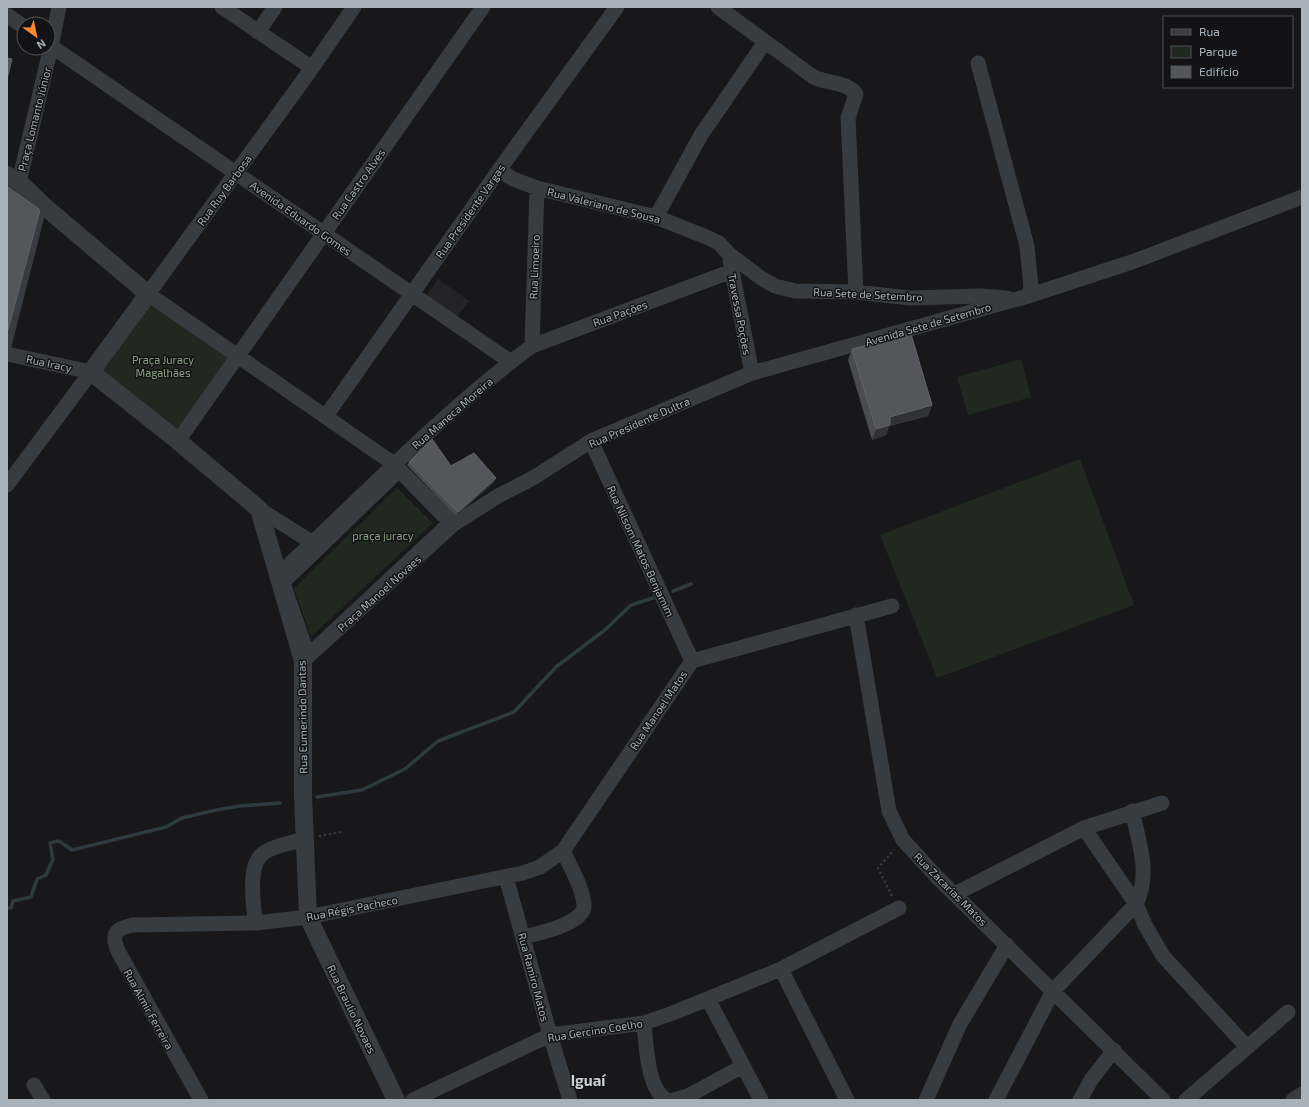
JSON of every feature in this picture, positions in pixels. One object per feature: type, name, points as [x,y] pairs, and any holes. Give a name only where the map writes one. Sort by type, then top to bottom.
[{"type":"street","name":"Praça Lomanto Júnior","points":[[56,20],[59,7]]},
{"type":"street","points":[[222,7],[312,68]]},
{"type":"street","points":[[258,32],[275,7]]},
{"type":"street","name":"Rua Ruy Barbosa","points":[[91,372],[237,173],[354,7]]},
{"type":"street","name":"Rua Castro Alves","points":[[178,441],[483,7]]},
{"type":"street","points":[[718,7],[819,80],[847,87],[856,94],[848,118],[856,292]]},
{"type":"street","name":"Rua Presidente Vargas","points":[[326,416],[612,9]]},
{"type":"street","points":[[7,14],[16,21]]},
{"type":"street","points":[[656,217],[701,135],[765,42]]},
{"type":"street","name":"Avenida Eduardo Gomes","points":[[56,50],[511,362]]},
{"type":"street","name":"Praça Lomanto Júnior","points":[[13,179],[47,56]]},
{"type":"street","points":[[978,63],[1027,246],[1031,288],[1023,297]]},
{"type":"street","name":"Rua Valeriano de Sousa","points":[[499,170],[513,179],[537,188],[656,217],[719,244],[729,254]]},
{"type":"street","points":[[13,179],[148,294],[238,354],[394,464],[452,522]]},
{"type":"street","name":"Rua Limoeiro","points":[[532,346],[537,188]]},
{"type":"street","name":"Avenida Sete de Setembro","points":[[838,350],[1023,297],[1132,262],[1302,197]]},
{"type":"street","name":"Rua Sete de Setembro","points":[[729,254],[761,278],[775,286],[795,291],[856,292],[910,298],[980,296],[1023,297]]},
{"type":"street","name":"Travessa Poções","points":[[729,254],[752,373]]},
{"type":"street","name":"Rua Pações","points":[[511,362],[532,346],[732,271]]},
{"type":"street","name":"Rua Presidente Dultra","points":[[452,522],[533,478],[591,441],[752,373],[838,350]]},
{"type":"street","name":"Rua Iracy","points":[[7,354],[91,372]]},
{"type":"street","name":"Rua Maneca Moreira","points":[[394,464],[511,362]]},
{"type":"street","points":[[10,476],[91,372],[178,441],[259,509],[313,543]]},
{"type":"street","name":"Rua Nilsom Matos Benjamim","points":[[591,441],[692,660]]},
{"type":"street","points":[[279,574],[394,464]]},
{"type":"street","points":[[399,472],[441,516],[452,522],[447,523],[309,652],[285,583],[399,472]]},
{"type":"street","name":"Rua Eumerindo Dantas","points":[[259,509],[303,661],[304,839],[308,917]]},
{"type":"street","name":"Praça Manoel Novaes","points":[[303,661],[452,522]]},
{"type":"street","name":"Rua Manoel Matos","points":[[563,851],[692,660],[892,606]]},
{"type":"street","name":"Rua Zacarias Matos","points":[[856,615],[889,811],[903,840],[955,894],[1163,1100]]},
{"type":"street","points":[[955,894],[1084,828],[1132,811],[1162,803]]},
{"type":"street","points":[[996,1100],[1053,991],[1136,904],[1142,892],[1144,877],[1142,855],[1132,811]]},
{"type":"street","points":[[1084,828],[1136,904],[1145,925],[1163,956],[1247,1047]]},
{"type":"street","points":[[255,923],[253,874],[254,864],[258,857],[275,847],[304,839]]},
{"type":"street","points":[[523,937],[569,923],[580,915],[584,908],[582,894],[563,851]]},
{"type":"street","name":"Rua Régis Pacheco","points":[[132,925],[255,923],[308,917],[506,877],[540,867],[563,851]]},
{"type":"street","name":"Rua Ramiro Matos","points":[[506,877],[550,1035],[570,1100]]},
{"type":"street","name":"Rua Gercino Coelho","points":[[413,1100],[550,1035],[644,1023],[708,999],[781,969],[899,908]]},
{"type":"street","name":"Rua Braulio Novaes","points":[[308,917],[396,1100]]},
{"type":"street","name":"Rua Almir Ferreira","points":[[132,925],[120,928],[115,933],[114,942],[201,1100]]},
{"type":"street","points":[[926,1100],[960,1024],[1007,945]]},
{"type":"street","points":[[781,969],[847,1100]]},
{"type":"street","points":[[708,999],[761,1100]]},
{"type":"street","points":[[1186,1100],[1288,1012]]},
{"type":"street","points":[[644,1023],[653,1081],[657,1091],[667,1100]]},
{"type":"street","points":[[1080,1100],[1091,1080],[1114,1050]]},
{"type":"street","points":[[674,1100],[688,1096],[743,1066]]},
{"type":"street","points":[[34,1085],[43,1100]]},
{"type":"street","points":[[1293,1100],[1302,1094]]},
{"type":"lane","points":[[7,350],[44,206]]},
{"type":"path","points":[[304,839],[341,832]]},
{"type":"path","points":[[899,908],[878,868],[903,840]]},
{"type":"shaded area","points":[[438,279],[469,301],[457,317],[426,296]]},
{"type":"green space","name":"Praça Juracy Magalhães","points":[[150,305],[228,357],[176,431],[102,373]]},
{"type":"green space","points":[[1021,359],[1031,397],[968,415],[957,377]]},
{"type":"green space","points":[[1080,459],[1134,605],[937,678],[880,535]]},
{"type":"green space","name":"praça juracy","points":[[397,488],[433,523],[311,637],[294,588]]},
{"type":"building","points":[[7,58],[12,59],[7,79]]},
{"type":"building","points":[[7,186],[40,210],[7,334]]},
{"type":"building","points":[[911,334],[932,405],[890,417],[890,425],[876,429],[852,349]]},
{"type":"building","points":[[432,439],[451,466],[474,453],[496,478],[458,512],[409,462]]},
{"type":"waterway","points":[[673,591],[691,584]]},
{"type":"waterway","points":[[317,797],[362,790],[405,769],[438,741],[514,712],[556,667],[606,629],[631,605],[653,598]]},
{"type":"waterway","points":[[7,908],[11,908],[13,901],[31,897],[37,879],[46,875],[53,859],[50,843],[59,841],[72,850],[166,827],[182,818],[216,810],[240,806],[280,803]]},
{"type":"district","name":"Iguaí","points":[[588,1080]]}]
